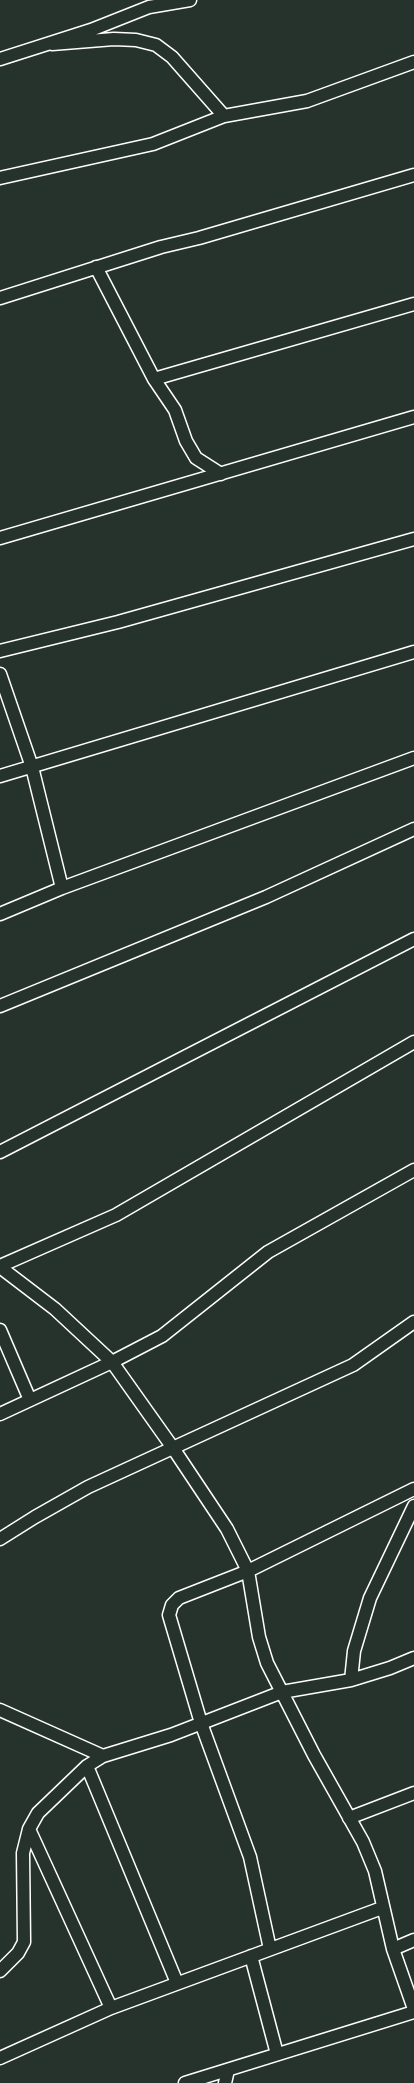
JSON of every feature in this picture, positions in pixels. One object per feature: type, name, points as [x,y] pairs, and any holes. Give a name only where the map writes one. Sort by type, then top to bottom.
[{"type":"street","points":[[0,60],[52,44],[148,7],[190,0]]},
{"type":"street","points":[[52,44],[114,39],[136,40],[156,45],[172,57],[224,116]]},
{"type":"street","points":[[0,49],[16,55]]},
{"type":"street","points":[[0,178],[153,144],[224,116],[306,101],[414,62]]},
{"type":"street","points":[[0,298],[161,247],[199,238],[414,176]]},
{"type":"street","points":[[96,267],[154,379],[175,410],[186,441],[196,458],[221,474]]},
{"type":"street","points":[[154,379],[414,304]]},
{"type":"street","points":[[0,538],[414,417]]},
{"type":"street","points":[[0,651],[118,622],[414,539]]},
{"type":"street","points":[[0,776],[414,652]]},
{"type":"street","points":[[0,674],[32,767],[62,888]]},
{"type":"street","points":[[0,914],[62,888],[414,758]]},
{"type":"street","points":[[0,1006],[266,897],[414,829]]},
{"type":"street","points":[[0,1152],[414,939]]},
{"type":"street","points":[[414,1042],[116,1215],[0,1266],[55,1309],[112,1362],[173,1448],[227,1529],[248,1571],[259,1637],[267,1663],[314,1755],[363,1842],[375,1871],[382,1908],[393,1948],[414,2008]]},
{"type":"street","points":[[0,1414],[112,1362],[162,1336],[268,1252],[414,1170]]},
{"type":"street","points":[[0,1539],[35,1516],[88,1487],[353,1365],[414,1322]]},
{"type":"street","points":[[0,1330],[30,1400]]},
{"type":"street","points":[[270,1949],[250,1858],[201,1723],[169,1615],[172,1605],[179,1598],[248,1571],[414,1489]]},
{"type":"street","points":[[351,1680],[356,1645],[370,1598],[414,1506]]},
{"type":"street","points":[[0,1971],[18,1953],[24,1942],[23,1853],[29,1829],[38,1813],[86,1766],[103,1756],[171,1735],[282,1692],[351,1680],[390,1668],[414,1658]]},
{"type":"street","points":[[0,1710],[103,1756]]},
{"type":"street","points":[[86,1766],[177,1983]]},
{"type":"street","points":[[349,1818],[414,1792]]},
{"type":"street","points":[[29,1829],[110,2008]]},
{"type":"street","points":[[0,2058],[110,2008],[382,1908]]},
{"type":"street","points":[[393,1948],[414,1940]]},
{"type":"street","points":[[251,1956],[277,2054]]},
{"type":"street","points":[[185,2083],[414,2012]]},
{"type":"street","points":[[225,2083],[228,2070]]}]
